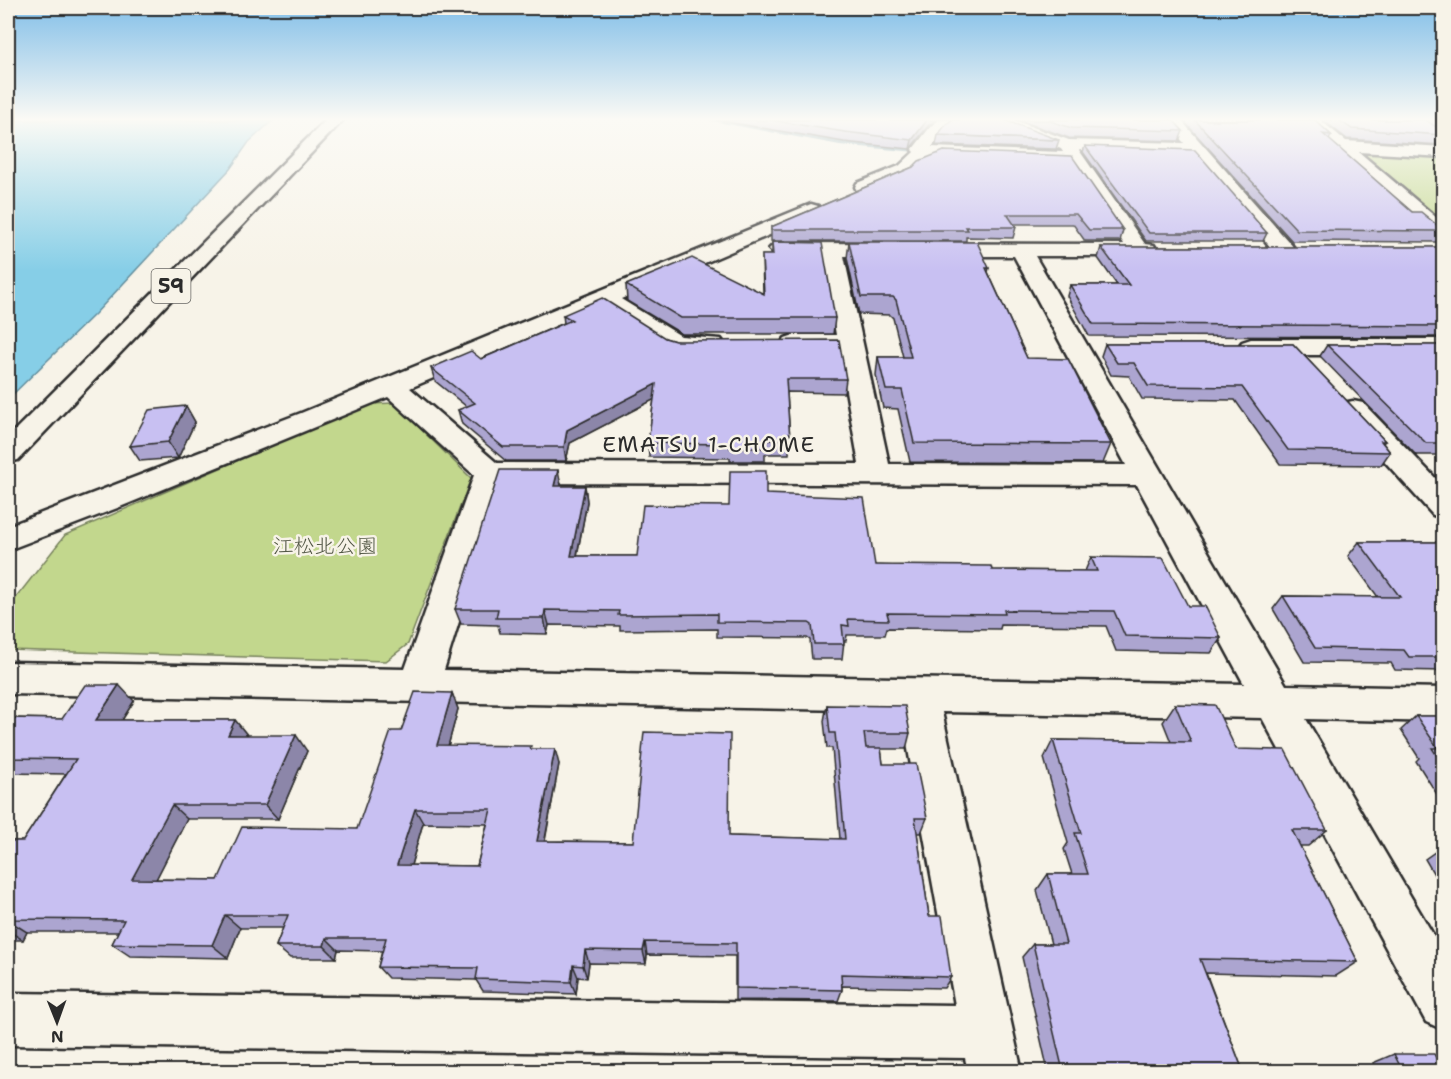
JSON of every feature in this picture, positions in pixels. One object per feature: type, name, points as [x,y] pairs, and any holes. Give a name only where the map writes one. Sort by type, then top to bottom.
[{"type":"street","name":"59","points":[[8,453],[286,170]]},
{"type":"street","points":[[850,194],[904,170]]},
{"type":"street","points":[[1085,170],[1139,250]]},
{"type":"street","points":[[1216,170],[1285,250]]},
{"type":"street","points":[[1365,170],[1440,245]]},
{"type":"street","points":[[8,538],[154,482],[828,203]]},
{"type":"street","points":[[718,249],[1161,250]]},
{"type":"street","points":[[832,249],[876,474]]},
{"type":"street","points":[[1021,249],[1087,346],[1148,475],[1443,1004]]},
{"type":"street","points":[[1263,250],[1310,250]]},
{"type":"street","points":[[603,298],[676,344],[734,344]]},
{"type":"street","points":[[769,344],[850,343]]},
{"type":"street","points":[[1225,347],[1443,347]]},
{"type":"street","points":[[1294,347],[1326,381],[1432,482],[1443,507]]},
{"type":"street","points":[[390,385],[490,473],[1148,475]]},
{"type":"street","points":[[419,686],[490,473]]},
{"type":"street","points":[[8,678],[1443,705]]},
{"type":"street","points":[[8,1019],[991,1052],[918,695]]},
{"type":"green space","points":[[1378,170],[1443,170],[1443,229]]},
{"type":"green space","name":"江松北公園","points":[[394,403],[471,478],[408,644],[386,661],[8,650],[8,608],[65,535],[369,404]]},
{"type":"water","points":[[8,170],[229,170],[95,314],[8,399]]},
{"type":"building","points":[[905,170],[1082,170],[1123,230],[1089,230],[1076,214],[1007,214],[1016,227],[966,227],[968,230],[771,230],[771,227]]},
{"type":"building","points":[[1103,170],[1213,170],[1267,233],[1149,233]]},
{"type":"building","points":[[1242,170],[1364,170],[1412,212],[1421,212],[1443,231],[1297,230]]},
{"type":"building","points":[[772,242],[822,243],[835,318],[681,318],[626,285],[692,258],[764,294],[762,255],[773,255]]},
{"type":"building","points":[[849,242],[977,242],[989,268],[986,268],[1027,358],[1068,359],[1111,444],[914,443],[902,390],[886,390],[878,357],[911,357],[896,300],[893,297],[861,297]]},
{"type":"building","points":[[1101,247],[1443,247],[1443,326],[1093,324],[1070,285],[1129,285]]},
{"type":"building","points":[[602,298],[665,338],[675,341],[839,340],[846,379],[786,379],[790,440],[765,440],[765,448],[730,448],[730,444],[648,443],[656,384],[567,430],[564,447],[503,447],[458,410],[475,403],[431,368],[471,351],[481,359],[572,320],[563,315]]},
{"type":"building","points":[[1105,344],[1293,344],[1385,441],[1381,441],[1390,452],[1288,450],[1242,387],[1148,386],[1134,363],[1117,363]]},
{"type":"building","points":[[1327,345],[1443,345],[1443,443],[1426,443]]},
{"type":"building","points":[[186,406],[168,442],[130,446],[149,410]]},
{"type":"building","points":[[500,470],[558,470],[554,486],[585,486],[571,556],[637,556],[643,505],[729,506],[730,471],[766,471],[766,494],[864,498],[875,565],[991,566],[992,570],[1097,571],[1091,557],[1163,558],[1188,606],[1205,606],[1221,638],[1125,636],[1114,611],[1004,610],[1005,614],[887,613],[889,620],[848,619],[849,626],[842,625],[844,644],[814,644],[812,625],[809,623],[717,622],[717,614],[618,615],[619,611],[545,610],[544,618],[496,618],[498,609],[455,609]]},
{"type":"building","points":[[1359,542],[1443,542],[1443,657],[1409,657],[1404,650],[1315,648],[1283,596],[1400,597]]},
{"type":"building","points":[[85,685],[119,685],[96,720],[235,720],[228,735],[296,735],[265,805],[172,805],[132,879],[218,880],[242,827],[357,829],[391,731],[401,731],[415,692],[452,693],[437,745],[531,746],[530,749],[555,749],[537,841],[633,842],[644,732],[730,734],[729,836],[845,839],[835,733],[830,733],[827,705],[905,706],[910,733],[864,733],[866,748],[881,748],[883,764],[916,764],[927,818],[915,818],[929,916],[942,916],[951,977],[841,974],[842,990],[736,988],[736,943],[645,942],[643,951],[585,950],[583,966],[573,965],[571,982],[476,979],[478,968],[378,967],[386,938],[326,938],[324,946],[276,946],[288,915],[225,915],[212,945],[112,944],[124,920],[8,919],[8,841],[23,841],[76,759],[8,758],[8,718],[62,719]],"holes":[[[415,809],[491,809],[477,866],[397,865]]]},
{"type":"building","points":[[1175,704],[1215,705],[1236,749],[1285,750],[1327,830],[1292,830],[1358,962],[1200,959],[1243,1071],[1063,1071],[1033,944],[1066,944],[1048,874],[1088,874],[1075,833],[1081,833],[1053,740],[1191,742]]},
{"type":"building","points":[[1416,716],[1443,716],[1443,765],[1432,748],[1438,748]]},
{"type":"building","points":[[1394,1054],[1434,1054],[1443,1071],[1356,1071],[1355,1069],[1402,1070]]},
{"type":"district","name":"EMATSU 1-CHOME","points":[[709,444]]}]
